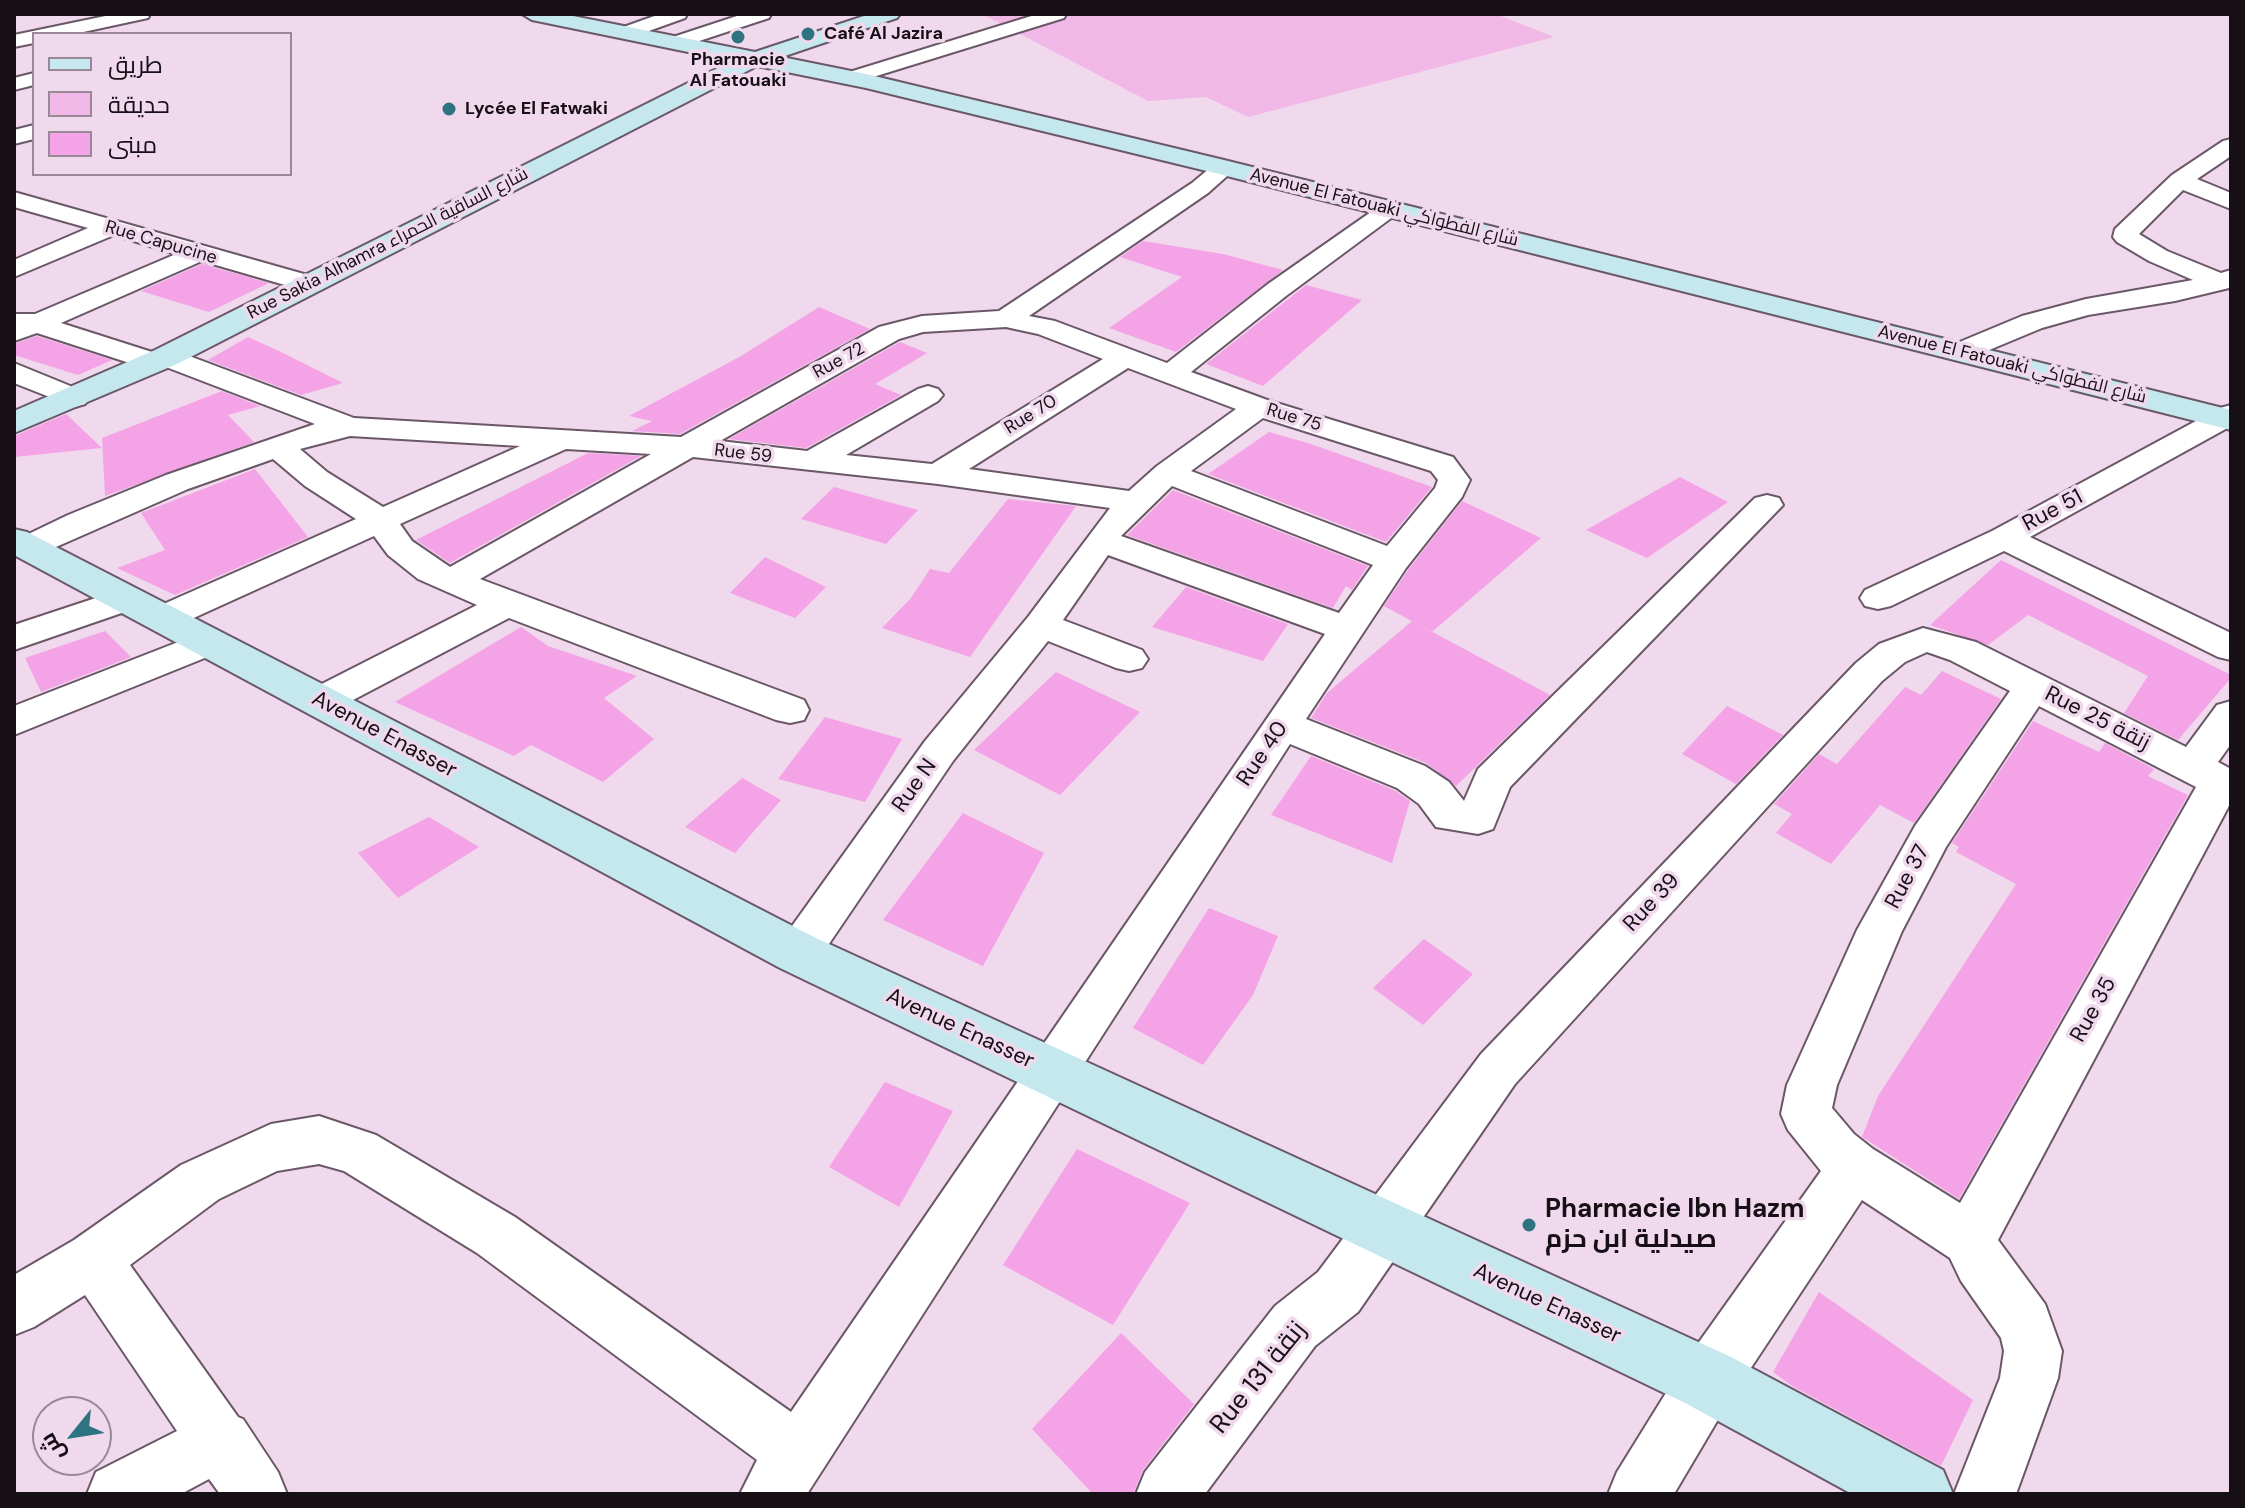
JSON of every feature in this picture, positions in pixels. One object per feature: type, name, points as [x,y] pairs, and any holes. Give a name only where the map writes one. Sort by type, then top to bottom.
[{"type":"street","points":[[55,32],[111,17],[141,14]]},
{"type":"street","name":"Avenue El Fatouaki شارع الفطواكي","points":[[532,14],[850,78],[2229,417]]},
{"type":"street","points":[[625,33],[678,14]]},
{"type":"street","points":[[677,42],[762,14]]},
{"type":"street","name":"Rue Sakia Alhamra شارع الساقية الحمراء","points":[[14,423],[160,360],[613,128],[760,58],[890,14]]},
{"type":"street","points":[[850,78],[1057,14]]},
{"type":"street","points":[[111,17],[127,32]]},
{"type":"street","points":[[2226,280],[2158,256],[2126,237],[2127,229],[2180,180],[2229,149]]},
{"type":"street","points":[[1006,319],[1200,188],[1224,168]]},
{"type":"street","points":[[2180,180],[2231,202]]},
{"type":"street","name":"Rue Capucine","points":[[21,206],[309,284]]},
{"type":"street","points":[[1172,373],[1277,290],[1390,210]]},
{"type":"street","points":[[14,269],[110,228]]},
{"type":"street","points":[[22,325],[197,254]]},
{"type":"street","points":[[1960,352],[2032,322],[2226,280]]},
{"type":"street","name":"Rue 75","points":[[1006,319],[1045,327],[1259,407],[1417,456]]},
{"type":"street","name":"Rue 72","points":[[452,580],[905,326],[1006,319]]},
{"type":"street","points":[[22,325],[160,360],[350,427]]},
{"type":"street","name":"Rue 70","points":[[938,474],[1124,358]]},
{"type":"street","points":[[14,372],[75,398]]},
{"type":"street","points":[[810,462],[928,395]]},
{"type":"street","name":"Rue N","points":[[798,953],[939,751],[1041,625],[1134,501],[1221,432],[1259,407]]},
{"type":"street","name":"Rue 51","points":[[1878,598],[2004,538],[2229,417]]},
{"type":"street","points":[[24,551],[80,522],[177,482],[316,433],[350,427]]},
{"type":"street","name":"Rue 59","points":[[350,427],[686,447],[938,474],[1134,501]]},
{"type":"street","points":[[14,638],[144,609],[380,520],[565,438]]},
{"type":"street","points":[[277,446],[316,479],[380,520],[416,564],[507,604],[790,710]]},
{"type":"street","name":"Rue 40","points":[[785,1474],[1152,918],[1393,561],[1451,490],[1454,480],[1442,464],[1417,456]]},
{"type":"street","points":[[1168,473],[1393,561]]},
{"type":"street","points":[[1283,725],[1411,777],[1434,793],[1451,816],[1478,818],[1492,780],[1767,505]]},
{"type":"street","points":[[2004,538],[2231,648]]},
{"type":"street","points":[[1102,541],[1347,629]]},
{"type":"street","name":"Avenue Enasser","points":[[24,551],[209,642],[798,953],[1708,1380],[1919,1494]]},
{"type":"street","points":[[320,701],[507,604]]},
{"type":"street","points":[[1041,625],[1129,659]]},
{"type":"street","name":"Rue 39","points":[[1384,1228],[1498,1069],[1869,672],[1892,653],[1917,642],[1935,641],[1963,651]]},
{"type":"street","points":[[14,721],[209,642]]},
{"type":"street","name":"Rue 25 زنقة","points":[[1963,651],[2214,778]]},
{"type":"street","name":"Rue 37","points":[[1855,1166],[1836,1151],[1806,1114],[1812,1085],[1880,930],[1930,837],[2033,686]]},
{"type":"street","name":"Rue 35","points":[[1969,1239],[2214,778],[2231,715]]},
{"type":"street","points":[[14,1307],[93,1259],[200,1182],[271,1148],[306,1140],[343,1146],[496,1235],[785,1474]]},
{"type":"street","points":[[1639,1494],[1708,1380],[1855,1166],[1969,1239],[1980,1262],[2018,1310],[2033,1351],[2029,1378],[1985,1494]]},
{"type":"street","name":"Rue 131 زنقة","points":[[1167,1494],[1295,1326],[1338,1292],[1384,1228]]},
{"type":"street","points":[[93,1259],[222,1440],[256,1494]]},
{"type":"street","points":[[118,1494],[222,1440]]},
{"type":"green space","points":[[982,14],[1496,14],[1554,37],[1248,117],[1206,97],[1148,101]]},
{"type":"building","points":[[1143,241],[1223,254],[1283,270],[1176,352],[1109,328],[1182,277],[1120,257]]},
{"type":"building","points":[[202,264],[269,283],[209,312],[141,291]]},
{"type":"building","points":[[1306,285],[1362,300],[1263,386],[1206,364]]},
{"type":"building","points":[[819,307],[870,329],[680,434],[632,431],[652,421],[629,416],[741,356]]},
{"type":"building","points":[[37,336],[112,360],[78,375],[14,355],[14,344]]},
{"type":"building","points":[[248,337],[343,383],[301,395],[208,360]]},
{"type":"building","points":[[900,342],[927,353],[875,384],[901,395],[806,448],[729,439]]},
{"type":"building","points":[[222,391],[260,406],[228,415],[254,442],[105,496],[102,438]]},
{"type":"building","points":[[66,414],[102,448],[14,457],[14,436]]},
{"type":"building","points":[[1269,432],[1432,487],[1386,542],[1208,474]]},
{"type":"building","points":[[588,453],[641,456],[450,563],[416,540]]},
{"type":"building","points":[[255,469],[308,537],[175,595],[117,568],[165,550],[141,513]]},
{"type":"building","points":[[1680,477],[1728,502],[1647,558],[1586,530]]},
{"type":"building","points":[[834,487],[918,510],[886,544],[801,519]]},
{"type":"building","points":[[1173,490],[1368,566],[1352,590],[1346,586],[1333,608],[1127,535]]},
{"type":"building","points":[[1008,499],[1076,506],[970,657],[882,628],[911,598],[930,569],[949,573]]},
{"type":"building","points":[[1462,501],[1541,538],[1432,632],[1384,606]]},
{"type":"building","points":[[765,557],[826,587],[795,618],[730,593]]},
{"type":"building","points":[[2001,560],[2231,675],[2231,678],[2178,740],[2124,713],[2148,676],[2028,615],[1988,645],[1930,625]]},
{"type":"building","points":[[1186,587],[1288,624],[1263,661],[1152,627]]},
{"type":"building","points":[[1412,621],[1550,695],[1456,786],[1426,763],[1311,718],[1327,693]]},
{"type":"building","points":[[521,627],[548,646],[637,676],[604,698],[654,739],[603,782],[531,745],[514,756],[395,702]]},
{"type":"building","points":[[105,631],[131,657],[41,692],[25,658]]},
{"type":"building","points":[[1942,671],[2001,699],[1914,823],[1880,805],[1831,864],[1776,833],[1792,814],[1774,804],[1819,754],[1837,764],[1905,687],[1921,695]]},
{"type":"building","points":[[1056,672],[1140,712],[1060,795],[974,750]]},
{"type":"building","points":[[1727,706],[1783,735],[1736,784],[1682,754]]},
{"type":"building","points":[[825,717],[902,739],[865,802],[778,779]]},
{"type":"building","points":[[2033,721],[2099,752],[2105,743],[2154,769],[2148,776],[2188,795],[1959,1199],[1862,1137],[1878,1096],[2016,884],[1956,852],[1959,847],[1952,843]]},
{"type":"building","points":[[1311,756],[1396,791],[1410,801],[1392,863],[1271,815]]},
{"type":"building","points":[[742,778],[781,800],[735,853],[685,827]]},
{"type":"building","points":[[963,813],[1044,853],[983,966],[883,920]]},
{"type":"building","points":[[429,817],[479,847],[398,898],[358,853]]},
{"type":"building","points":[[1209,908],[1278,936],[1253,995],[1203,1065],[1133,1028]]},
{"type":"building","points":[[1424,939],[1473,974],[1423,1025],[1373,988]]},
{"type":"building","points":[[885,1082],[953,1111],[899,1207],[829,1167]]},
{"type":"building","points":[[1077,1149],[1190,1203],[1113,1325],[1003,1265]]},
{"type":"building","points":[[1819,1292],[1973,1400],[1941,1466],[1792,1386],[1773,1372]]},
{"type":"building","points":[[1121,1333],[1194,1404],[1143,1470],[1133,1494],[1093,1494],[1032,1429]]},
{"type":"place","name":"Café Al Jazira","points":[[808,34]]},
{"type":"place","name":"Pharmacie Al Fatouaki","points":[[738,37]]},
{"type":"place","name":"Lycée El Fatwaki","points":[[449,109]]},
{"type":"place","name":"Pharmacie Ibn Hazm صيدلية ابن حزم","points":[[1529,1225]]}]
